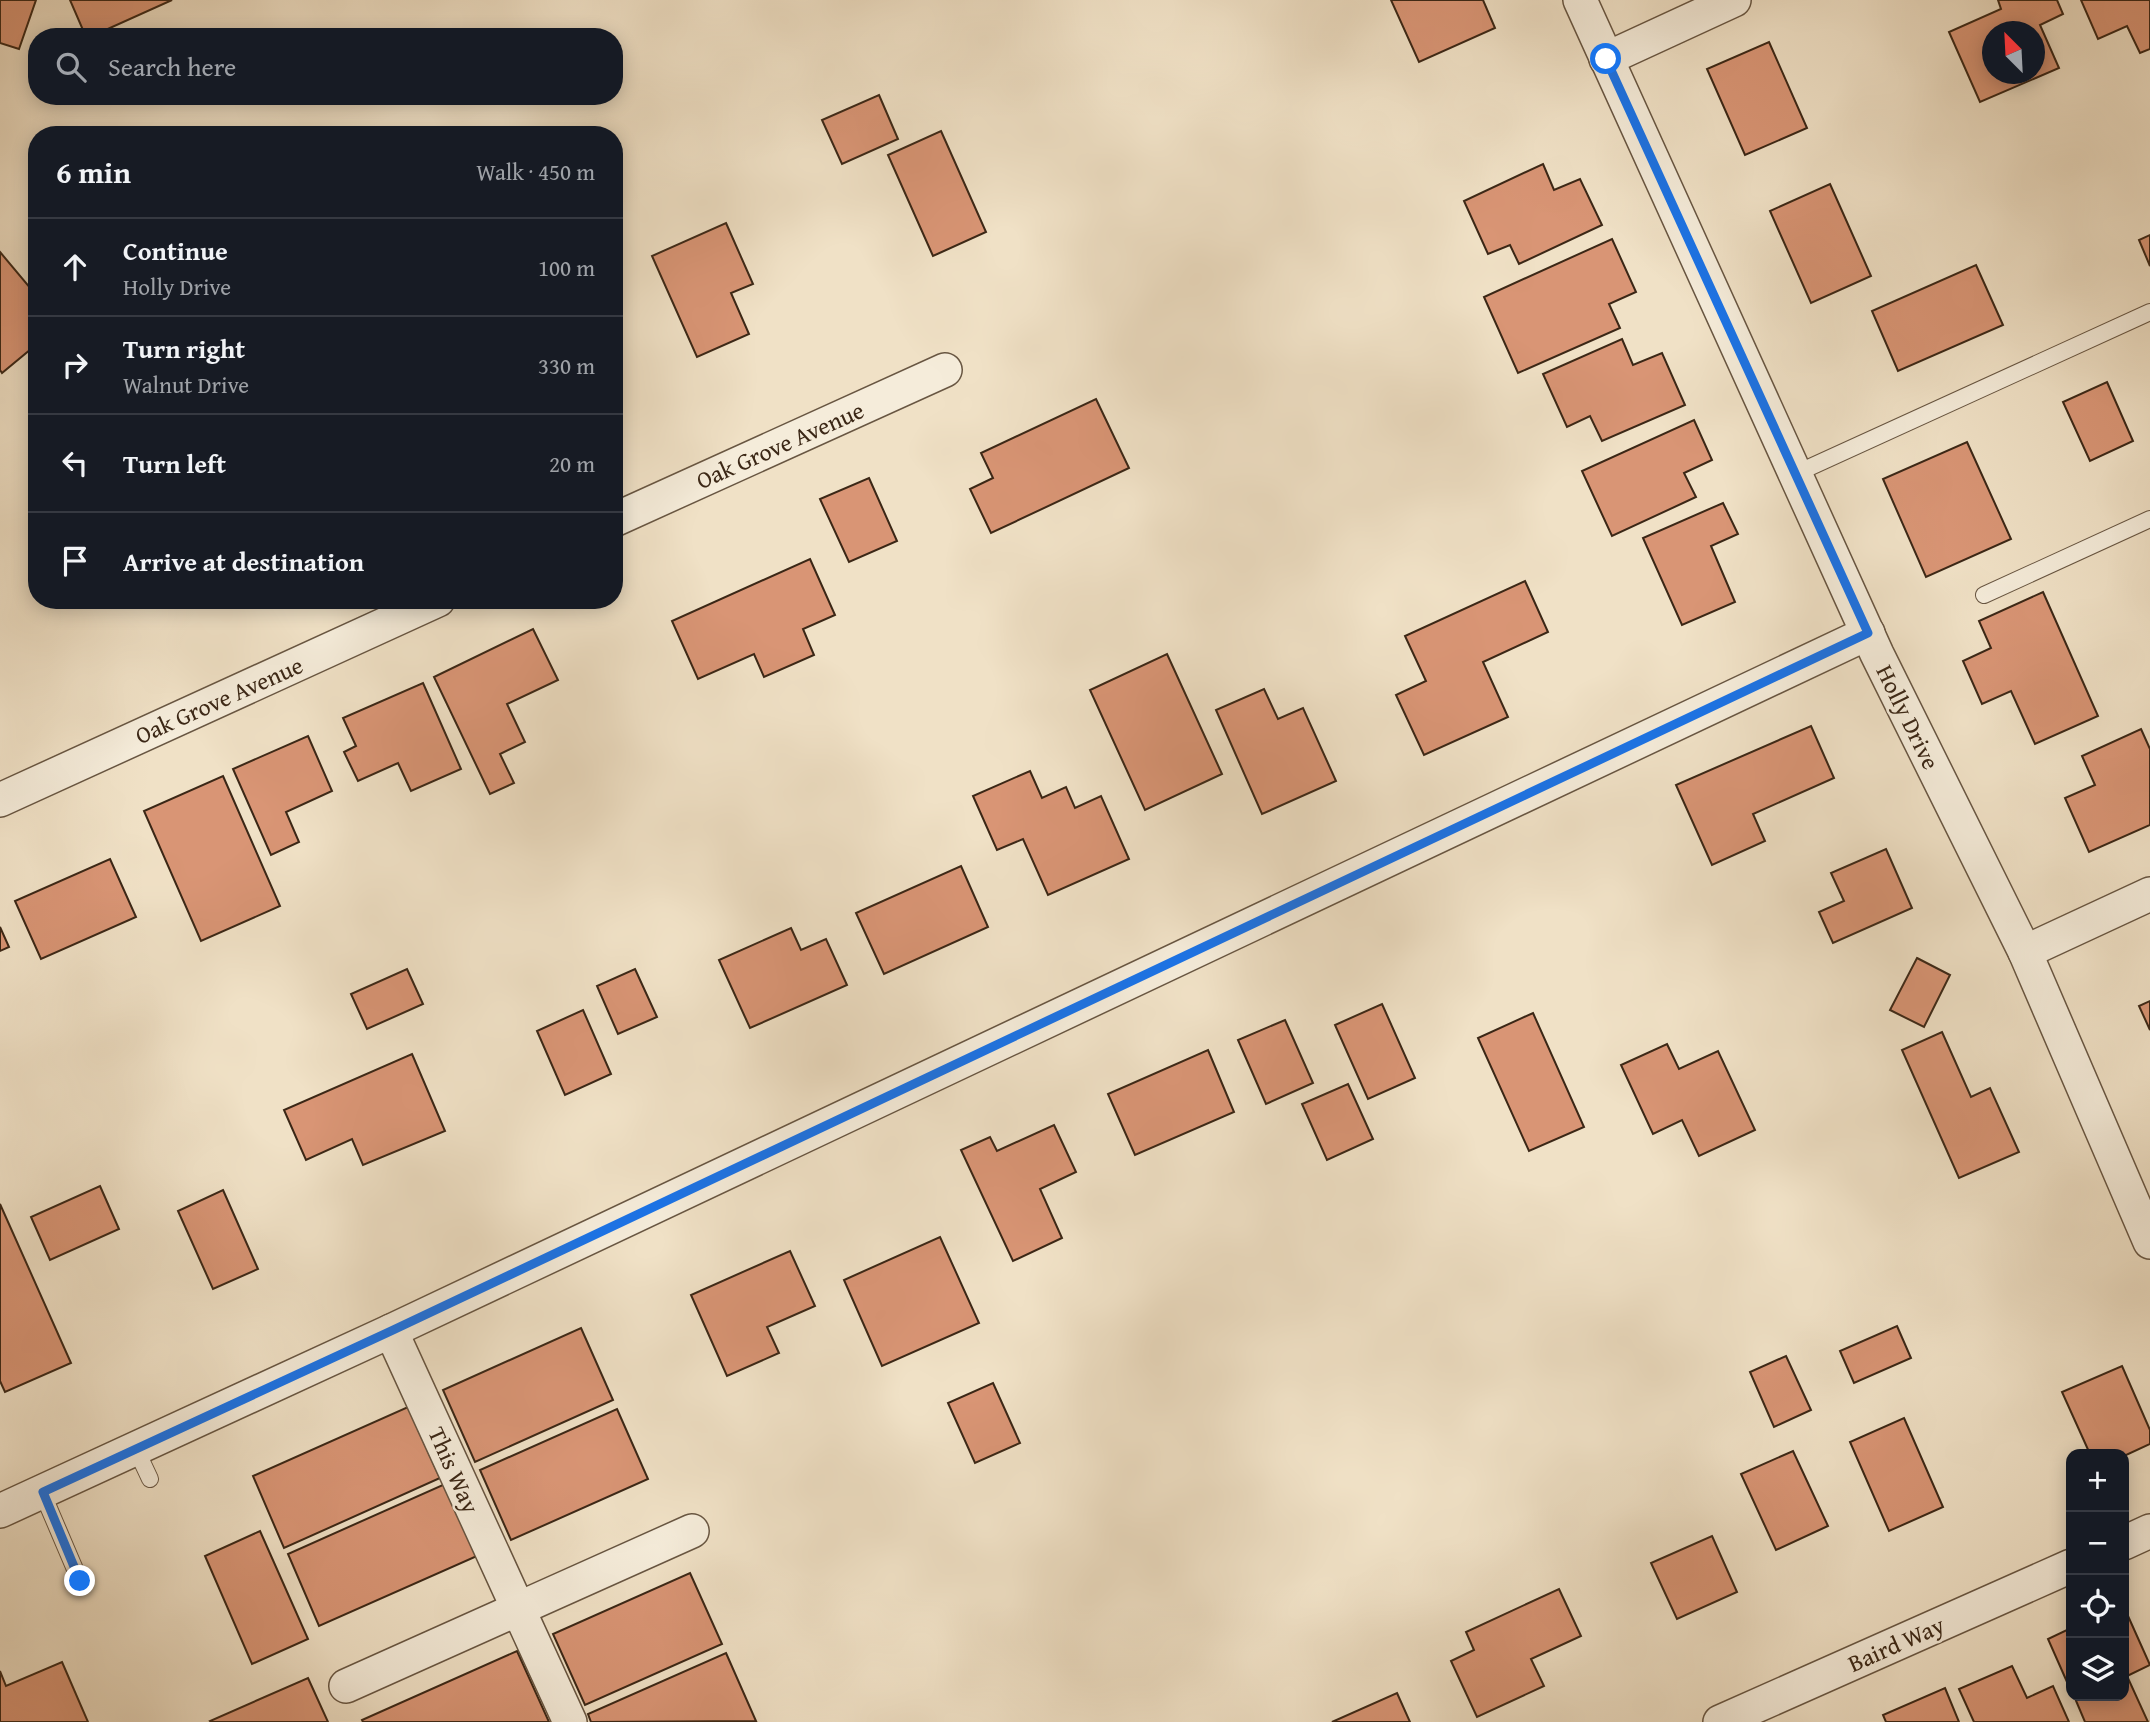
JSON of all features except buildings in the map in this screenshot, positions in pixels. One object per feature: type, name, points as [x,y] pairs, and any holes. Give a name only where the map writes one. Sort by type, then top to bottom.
[{"type":"street","name":"Holly Drive","points":[[1580,0],[1868,633],[2025,952],[2150,1242]]},
{"type":"street","points":[[1606,59],[1734,0]]},
{"type":"street","name":"Oak Grove Avenue","points":[[623,516],[945,370]]},
{"type":"street","name":"Oak Grove Avenue","points":[[0,800],[418,609]]},
{"type":"street","points":[[0,1511],[391,1331],[1868,633]]},
{"type":"street","points":[[2025,952],[2150,894]]},
{"type":"street","name":"This Way","points":[[391,1331],[570,1722]]},
{"type":"street","points":[[346,1686],[692,1531]]},
{"type":"street","points":[[2129,1541],[2150,1531]]},
{"type":"street","name":"Baird Way","points":[[1720,1722],[2066,1568]]},
{"type":"lane","points":[[1795,474],[2150,312]]},
{"type":"lane","points":[[1984,595],[2150,519]]},
{"type":"lane","points":[[136,1449],[150,1479]]},
{"type":"lane","points":[[43,1492],[80,1581]]},
{"type":"route","points":[[80,1581],[43,1492],[391,1331],[1868,633],[1606,59]]}]
